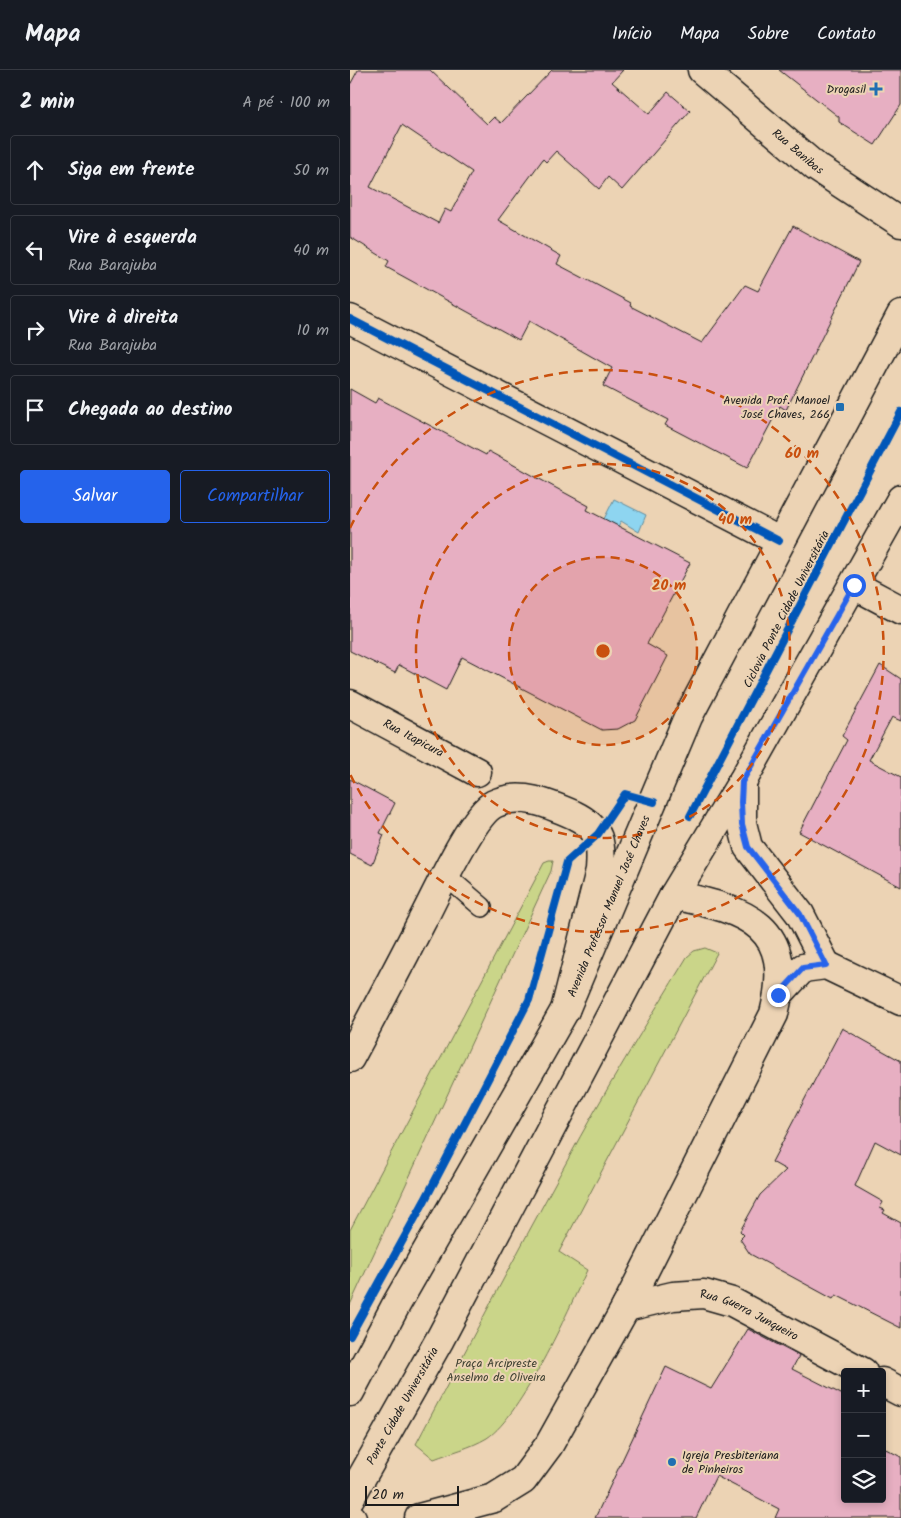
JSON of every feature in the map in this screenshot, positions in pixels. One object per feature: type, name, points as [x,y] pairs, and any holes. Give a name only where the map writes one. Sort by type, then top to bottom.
[{"type":"main road","name":"Rua Banibas","points":[[702,70],[816,167],[901,223]]},
{"type":"main road","name":"Avenida Professor Manuel José Chaves","points":[[350,1392],[397,1303],[565,1010],[688,717],[779,541],[901,315]]},
{"type":"main road","points":[[350,319],[779,541]]},
{"type":"main road","points":[[419,1518],[494,1498],[523,1480],[550,1445],[626,1307],[774,1014],[778,995],[779,964],[774,945],[760,926],[745,915],[719,904],[674,895],[742,782],[901,499]]},
{"type":"main road","points":[[854,585],[901,610]]},
{"type":"main road","name":"Rua Itapicura","points":[[350,704],[477,772]]},
{"type":"main road","points":[[742,782],[742,824],[748,847],[800,914],[826,965]]},
{"type":"main road","points":[[350,1058],[446,876],[480,818],[493,805],[513,797],[536,801],[576,816],[598,834],[602,850],[600,871],[565,1010]]},
{"type":"main road","name":"Ponte Cidade Universitária","points":[[350,1498],[440,1340],[674,895]]},
{"type":"main road","points":[[778,995],[803,968],[826,965],[901,1001]]},
{"type":"main road","name":"Rua Guerra Junqueiro","points":[[626,1307],[673,1296],[704,1294],[732,1302],[856,1368]]},
{"type":"main road","points":[[886,1384],[901,1392]]},
{"type":"lane","points":[[446,876],[482,908]]},
{"type":"path","points":[[484,1087],[529,1000],[567,862]]},
{"type":"green space","points":[[553,861],[551,871],[350,1305],[350,1230],[544,863]]},
{"type":"green space","name":"Praça Arcipreste Anselmo de Oliveira","points":[[705,948],[717,953],[559,1252],[587,1270],[543,1361],[515,1408],[501,1426],[481,1441],[434,1459],[416,1444],[580,1137],[610,1085],[687,957],[694,951]]},
{"type":"water","points":[[614,499],[646,515],[639,532],[621,521],[615,532],[601,525]]},
{"type":"building","points":[[358,70],[430,70],[487,124],[494,117],[501,123],[552,70],[623,70],[612,82],[649,114],[668,92],[690,111],[622,190],[608,177],[599,189],[556,151],[546,162],[543,159],[498,220],[561,256],[557,264],[631,303],[630,306],[702,343],[745,285],[758,291],[793,226],[859,262],[786,410],[780,406],[747,468],[665,425],[668,420],[603,386],[612,368],[529,321],[519,340],[386,267],[389,261],[350,237],[350,85]],"holes":[[[402,125],[472,172],[451,212],[445,209],[438,223],[370,187]]]},
{"type":"building","name":"Drogasil","points":[[779,70],[901,70],[901,105],[875,145],[839,122],[839,117]]},
{"type":"building","points":[[350,389],[375,403],[378,398],[486,455],[488,451],[589,506],[587,510],[690,563],[647,644],[668,656],[635,720],[618,729],[602,730],[462,657],[446,690],[399,665],[395,673],[350,651]]},
{"type":"building","points":[[880,665],[901,679],[901,721],[892,717],[869,760],[901,777],[901,887],[799,832],[847,740],[842,736]]},
{"type":"building","points":[[350,779],[395,803],[380,833],[384,835],[372,865],[350,854]]},
{"type":"building","points":[[842,1028],[901,1061],[901,1155],[875,1141],[855,1186],[883,1202],[880,1208],[885,1210],[883,1213],[901,1223],[901,1328],[836,1295],[833,1299],[750,1254],[740,1239],[744,1235],[740,1231],[760,1195],[786,1170],[772,1162]]},
{"type":"building","points":[[748,1329],[799,1356],[792,1369],[841,1394],[841,1503],[886,1503],[886,1449],[901,1457],[901,1518],[775,1518],[779,1509],[716,1476],[696,1518],[595,1518],[666,1367],[711,1389]]},
{"type":"cycle path","points":[[350,319],[779,541]]},
{"type":"cycle path","name":"Ciclovia Ponte Cidade Universitária","points":[[690,816],[901,412]]},
{"type":"cycle path","points":[[350,1336],[425,1200],[529,1000],[567,862],[598,834],[625,794],[654,802]]},
{"type":"place","name":"Drogasil","points":[[876,89]]},
{"type":"place","name":"Avenida Prof. Manoel José Chaves, 266","points":[[840,407]]},
{"type":"place","name":"Igreja Presbiteriana de Pinheiros","points":[[672,1462]]},
{"type":"route","points":[[778,995],[803,968],[826,965],[800,914],[776,886],[748,847],[742,824],[742,782],[854,585]]}]
